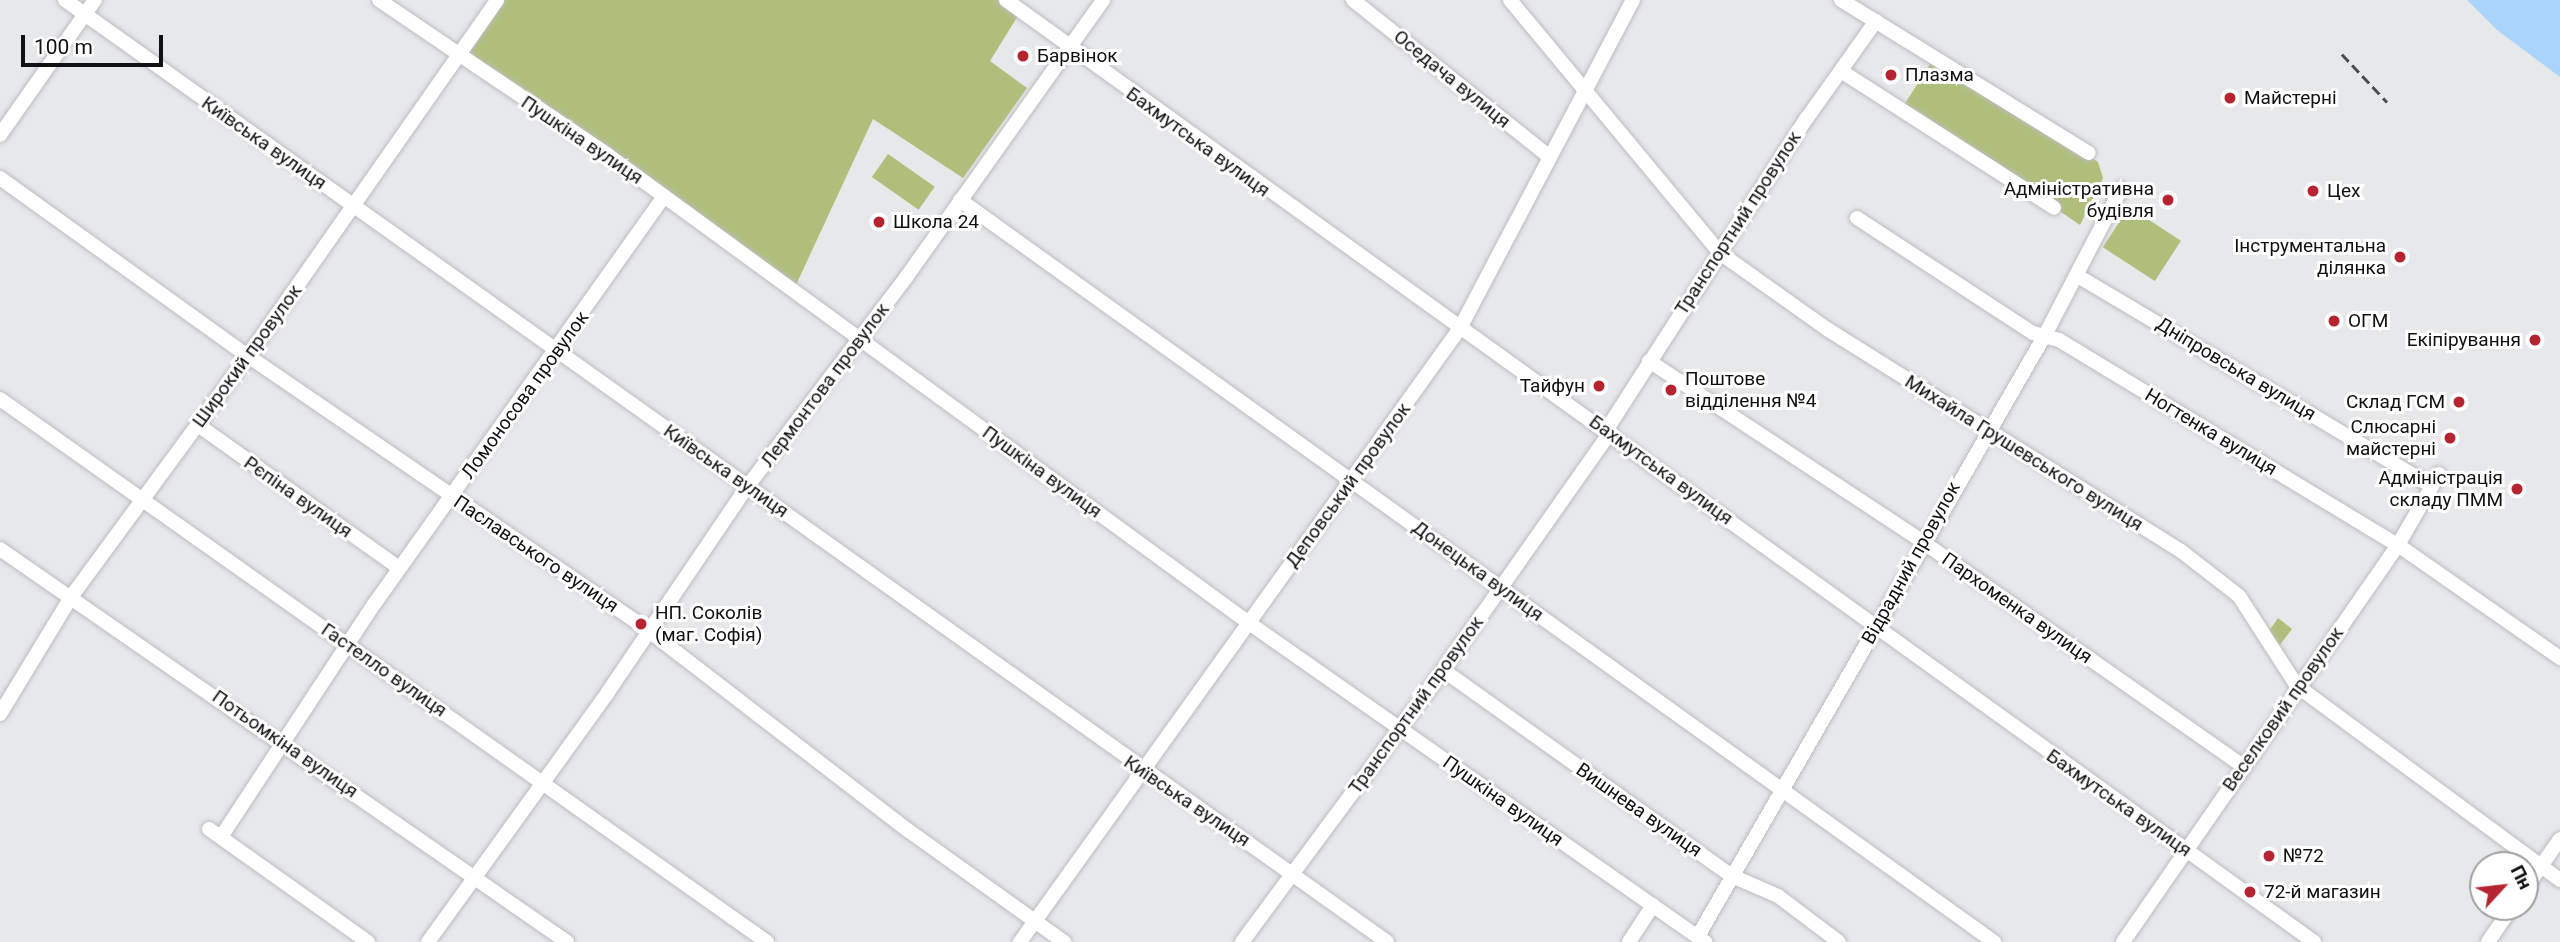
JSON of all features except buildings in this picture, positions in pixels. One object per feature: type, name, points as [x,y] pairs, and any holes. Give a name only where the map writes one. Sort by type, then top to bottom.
[{"type":"street","name":"Київська вулиця","points":[[65,0],[1145,773],[1292,873],[1387,942]]},
{"type":"street","points":[[0,135],[95,0]]},
{"type":"street","name":"Пушкіна вулиця","points":[[379,0],[664,196],[1249,623],[1702,939]]},
{"type":"street","name":"Широкий провулок","points":[[0,714],[71,597],[248,356],[497,0]]},
{"type":"street","name":"Бахмутська вулиця","points":[[1006,0],[1460,328],[1608,430],[1874,628],[2314,942]]},
{"type":"street","name":"Лермонтова провулок","points":[[428,942],[649,631],[747,487],[860,338],[1103,0]]},
{"type":"street","name":"Оседача вулиця","points":[[1353,0],[1550,157]]},
{"type":"street","name":"Михайла Грушевського вулиця","points":[[1510,0],[1720,253],[1827,329],[2181,551],[2239,596],[2297,687],[2560,880]]},
{"type":"street","name":"Деповський провулок","points":[[1020,942],[1145,773],[1460,328],[1633,0]]},
{"type":"street","points":[[1841,0],[2089,153]]},
{"type":"street","name":"Транспортний провулок","points":[[1242,942],[1400,730],[1501,587],[1608,430],[1720,253],[1876,21]]},
{"type":"street","points":[[1841,71],[2054,208]]},
{"type":"street","name":"Паславського вулиця","points":[[0,178],[248,356],[649,631],[909,831],[1064,942]]},
{"type":"street","name":"Відрадний провулок","points":[[1702,939],[1732,876],[1785,789],[1923,542],[2045,335],[2121,189]]},
{"type":"street","name":"Ломоносова провулок","points":[[368,942],[215,833],[283,742],[399,569],[557,351],[664,196]]},
{"type":"street","name":"Донецька вулиця","points":[[960,200],[1785,789],[1994,942]]},
{"type":"street","name":"Ногтенка вулиця","points":[[1857,218],[2034,333],[2045,335],[2398,545],[2560,658]]},
{"type":"street","name":"Дніпровська вулиця","points":[[2076,275],[2435,480]]},
{"type":"street","name":"Пархоменка вулиця","points":[[1650,361],[1923,542],[2243,766]]},
{"type":"street","name":"Гастелло вулиця","points":[[0,399],[767,942]]},
{"type":"street","name":"Рєпіна вулиця","points":[[198,425],[399,569]]},
{"type":"street","name":"Веселковий провулок","points":[[2123,942],[2297,687],[2398,545],[2435,480]]},
{"type":"street","name":"Потьомкіна вулиця","points":[[0,549],[283,742],[567,942]]},
{"type":"street","name":"Вишнева вулиця","points":[[1443,670],[1732,876],[1778,896],[1839,942]]},
{"type":"street","points":[[2539,870],[2560,839]]},
{"type":"street","points":[[1629,942],[1653,905]]},
{"type":"street","points":[[2488,942],[2502,921]]},
{"type":"green space","points":[[502,0],[1005,0],[1021,11],[990,61],[1027,88],[963,178],[873,119],[796,285],[466,51]]},
{"type":"green space","points":[[1932,61],[2098,162],[2103,178],[2080,225],[1904,105]]},
{"type":"green space","points":[[888,154],[935,187],[919,210],[872,177]]},
{"type":"green space","points":[[2129,207],[2181,241],[2155,281],[2103,247]]},
{"type":"green space","points":[[2278,618],[2292,629],[2279,646],[2267,634]]},
{"type":"water","points":[[2467,0],[2560,0],[2560,77],[2497,30]]},
{"type":"railway","points":[[2342,54],[2387,102]]},
{"type":"place","name":"Барвінок","points":[[1023,56]]},
{"type":"place","name":"Плазма","points":[[1891,75]]},
{"type":"place","name":"Майстерні","points":[[2230,98]]},
{"type":"place","name":"Цех","points":[[2313,191]]},
{"type":"place","name":"Адміністративна будівля","points":[[2168,200]]},
{"type":"place","name":"Школа 24","points":[[879,222]]},
{"type":"place","name":"Інструментальна ділянка","points":[[2400,257]]},
{"type":"place","name":"ОГМ","points":[[2334,321]]},
{"type":"place","name":"Екіпірування","points":[[2535,340]]},
{"type":"place","name":"Тайфун","points":[[1599,386]]},
{"type":"place","name":"Поштове відділення №4","points":[[1671,390]]},
{"type":"place","name":"Склад ГСМ","points":[[2459,402]]},
{"type":"place","name":"Слюсарні майстерні","points":[[2450,438]]},
{"type":"place","name":"Адміністрація складу ПММ","points":[[2517,489]]},
{"type":"place","name":"НП. Соколів (маг. Софія)","points":[[641,624]]},
{"type":"place","name":"№72","points":[[2269,856]]},
{"type":"place","name":"72-й магазин","points":[[2250,892]]}]
